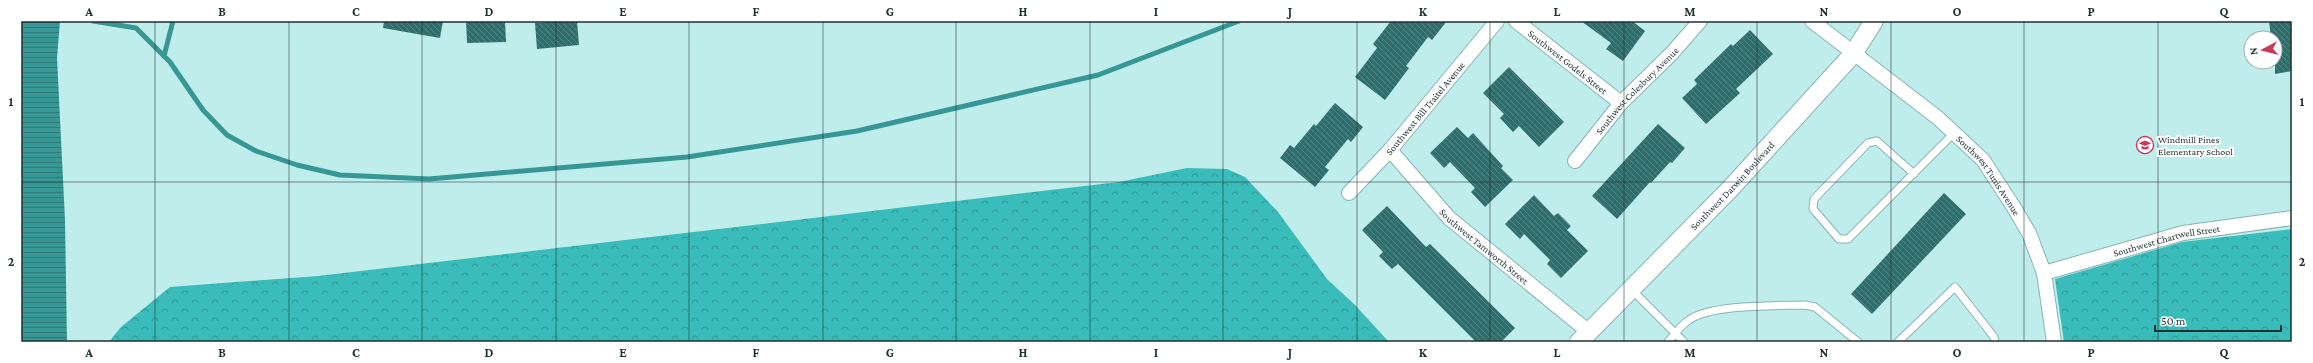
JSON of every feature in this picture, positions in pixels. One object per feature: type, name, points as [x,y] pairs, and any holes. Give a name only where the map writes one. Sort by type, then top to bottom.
[{"type":"street","name":"Southwest Bill Traitel Avenue","points":[[1349,193],[1390,150],[1496,21]]},
{"type":"street","name":"Southwest Godels Street","points":[[1516,21],[1621,103]]},
{"type":"street","name":"Southwest Colesbury Avenue","points":[[1575,161],[1621,103],[1672,53],[1700,21]]},
{"type":"street","name":"Southwest Tunis Avenue","points":[[1812,21],[1938,118],[1983,160],[2029,233],[2044,273],[2054,342]]},
{"type":"street","name":"Southwest Darwin Boulevard","points":[[1584,337],[1730,189],[1853,54],[1874,21]]},
{"type":"street","name":"Southwest Tamworth Street","points":[[1390,150],[1449,218],[1584,337]]},
{"type":"street","name":"Southwest Chartwell Street","points":[[2044,273],[2183,233],[2292,218]]},
{"type":"lane","points":[[1914,174],[1877,142],[1868,143],[1814,199],[1814,209],[1839,239],[1848,239],[1914,174],[1954,133]]},
{"type":"lane","points":[[1898,342],[1954,287],[1994,337],[1995,342]]},
{"type":"lane","points":[[1631,289],[1684,342]]},
{"type":"lane","points":[[1668,342],[1689,319],[1703,314],[1732,308],[1805,305],[1815,307],[1858,342]]},
{"type":"green space","points":[[1187,168],[1227,169],[1245,177],[1278,212],[1327,279],[1355,305],[1389,342],[109,342],[121,327],[170,287],[318,276],[1119,182]]},
{"type":"green space","points":[[2292,229],[2292,342],[2064,342],[2055,279],[2182,242]]},
{"type":"shaded area","points":[[21,21],[60,21],[57,58],[65,220],[67,342],[21,342]]},
{"type":"building","points":[[384,21],[443,21],[440,38],[383,28]]},
{"type":"building","points":[[466,21],[505,21],[506,42],[467,43]]},
{"type":"building","points":[[577,21],[579,45],[537,49],[535,23]]},
{"type":"building","points":[[1391,21],[1447,21],[1432,40],[1428,37],[1406,66],[1409,68],[1385,100],[1355,77],[1377,48],[1373,44]]},
{"type":"building","points":[[1581,21],[1632,21],[1645,31],[1623,61],[1606,49],[1611,43]]},
{"type":"building","points":[[2269,21],[2292,21],[2292,71],[2275,74],[2275,70],[2283,70],[2283,30],[2270,30]]},
{"type":"building","points":[[1750,30],[1773,54],[1736,89],[1740,93],[1706,124],[1682,98],[1697,84],[1694,80],[1731,44],[1733,46]]},
{"type":"building","points":[[1509,67],[1564,122],[1539,147],[1519,126],[1513,132],[1500,118],[1504,114],[1483,93]]},
{"type":"building","points":[[1335,103],[1363,127],[1351,142],[1348,139],[1325,167],[1329,170],[1315,187],[1280,158],[1290,145],[1294,148],[1314,124],[1316,126]]},
{"type":"building","points":[[1658,124],[1685,148],[1672,163],[1670,162],[1651,183],[1650,182],[1617,219],[1592,196]]},
{"type":"building","points":[[1457,127],[1468,138],[1473,133],[1503,166],[1501,168],[1513,180],[1485,207],[1471,192],[1475,188],[1450,162],[1444,168],[1430,153]]},
{"type":"building","points":[[1944,193],[1966,214],[1872,314],[1851,294]]},
{"type":"building","points":[[1534,195],[1554,216],[1558,213],[1571,226],[1567,230],[1588,251],[1561,278],[1547,264],[1550,260],[1524,234],[1520,239],[1505,224]]},
{"type":"building","points":[[1387,206],[1426,247],[1430,244],[1515,328],[1501,342],[1476,342],[1398,264],[1392,269],[1379,256],[1383,252],[1362,230]]},
{"type":"waterway","points":[[93,21],[136,28],[170,62],[203,110],[227,135],[256,151],[297,165],[340,175],[429,179],[687,157],[857,131],[1098,75],[1239,21]]},
{"type":"waterway","points":[[164,56],[173,21]]},
{"type":"place","name":"Windmill Pines Elementary School","points":[[2145,145]]}]
